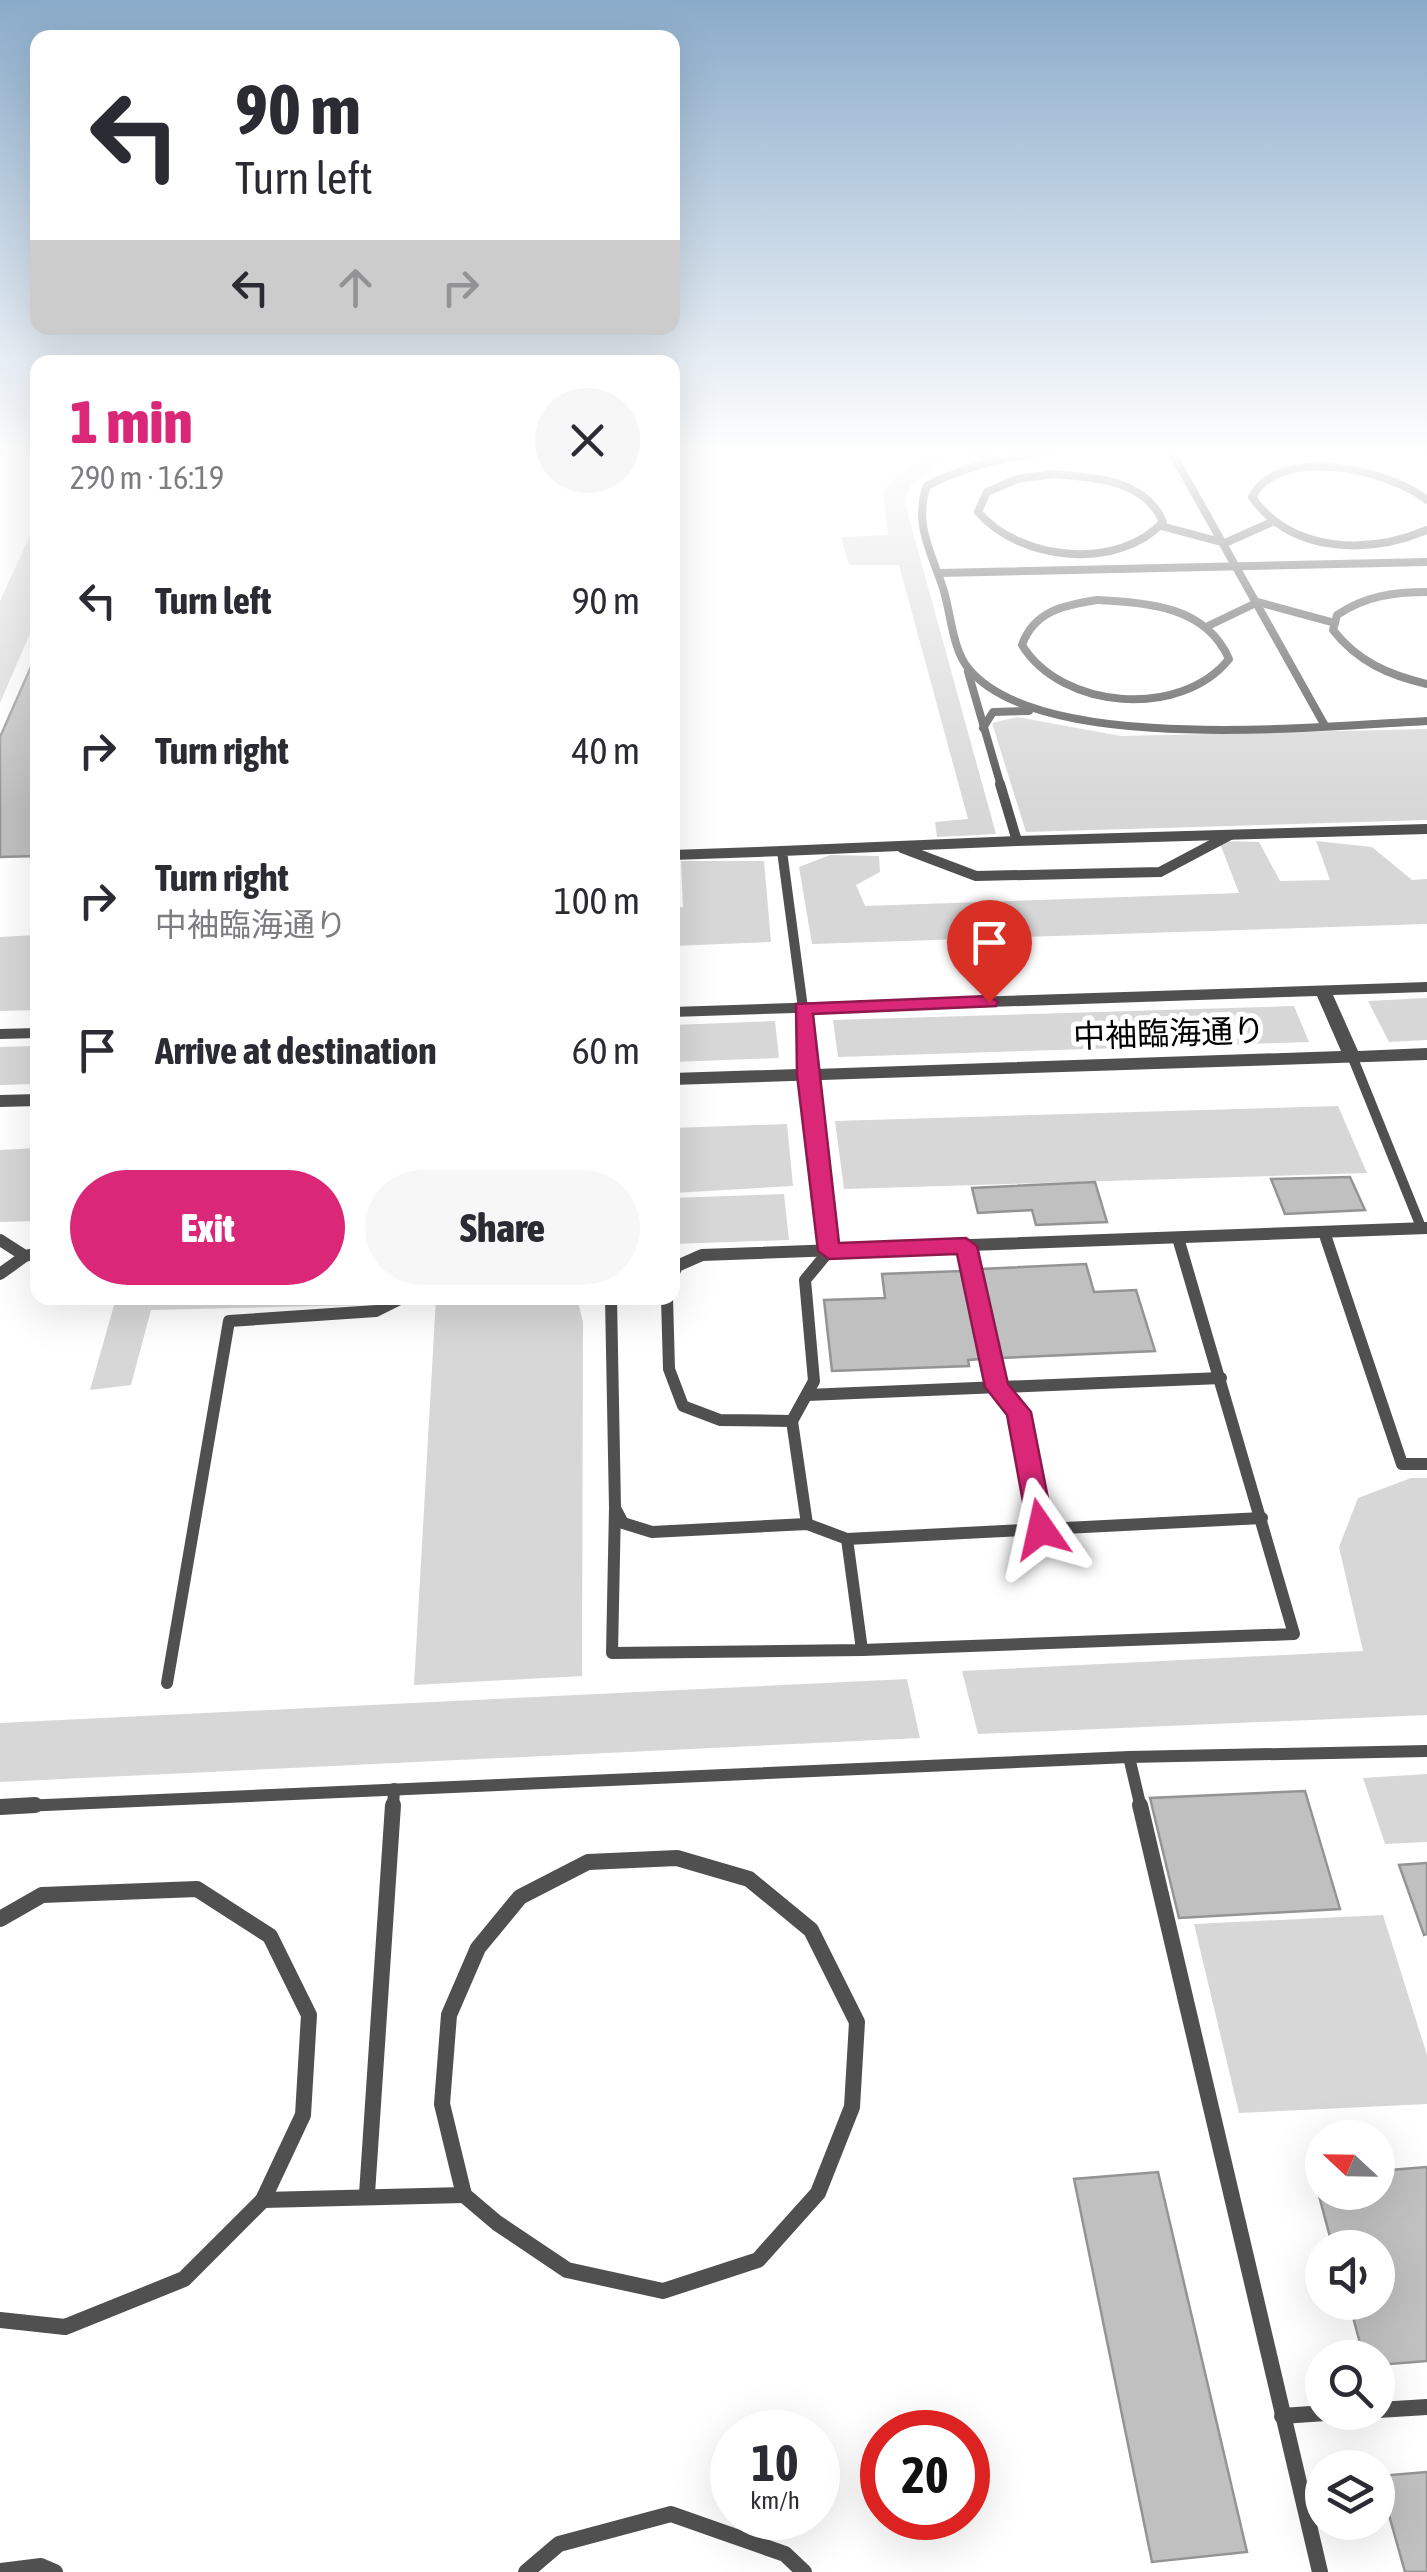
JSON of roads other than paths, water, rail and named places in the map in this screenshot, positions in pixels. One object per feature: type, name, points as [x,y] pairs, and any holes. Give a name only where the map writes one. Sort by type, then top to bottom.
[{"type":"street","name":"中袖臨海通り","points":[[680,1012],[1427,988]]},
{"type":"street","points":[[1324,991],[1352,1056]]},
{"type":"street","points":[[803,1008],[807,1075]]},
{"type":"street","points":[[0,1034],[30,1033]]},
{"type":"street","name":"中袖臨海通り","points":[[680,1079],[1427,1054]]},
{"type":"street","points":[[0,1102],[30,1100]]},
{"type":"lane","points":[[1017,841],[939,572],[1057,570]]},
{"type":"lane","points":[[1241,570],[1324,724]]},
{"type":"lane","points":[[1427,592],[1396,592],[1358,600],[1337,615],[1333,630],[1348,653],[1387,674],[1427,684]]},
{"type":"lane","points":[[1097,600],[1144,603],[1177,611],[1208,626],[1224,642],[1229,658],[1221,675],[1193,690],[1161,697],[1124,697],[1064,684],[1039,670],[1022,645],[1026,629],[1042,614],[1097,600]]},
{"type":"lane","points":[[1208,626],[1258,602],[1335,623]]},
{"type":"lane","points":[[968,668],[1004,698],[1043,713],[1104,725],[1171,728],[1427,721]]},
{"type":"lane","points":[[983,728],[993,712],[1043,713]]},
{"type":"lane","points":[[680,855],[1427,829]]},
{"type":"lane","points":[[896,846],[976,876],[1160,872],[1234,834]]},
{"type":"lane","points":[[782,851],[803,1008]]},
{"type":"lane","points":[[680,1265],[702,1255],[1424,1228],[1352,1056]]},
{"type":"lane","points":[[807,1075],[829,1251],[805,1280],[814,1381],[792,1421],[807,1524]]},
{"type":"lane","points":[[1324,1232],[1402,1464],[1427,1464]]},
{"type":"lane","points":[[611,1305],[615,1508],[612,1653],[862,1650],[1294,1634],[1178,1238]]},
{"type":"lane","points":[[0,1240],[30,1254]]},
{"type":"lane","points":[[966,1246],[997,1387],[1018,1412],[1041,1529]]},
{"type":"lane","points":[[0,1274],[30,1255]]},
{"type":"lane","points":[[167,1682],[229,1322],[376,1311],[388,1305]]},
{"type":"lane","points":[[668,1305],[667,1379],[680,1406],[711,1422],[792,1421]]},
{"type":"lane","points":[[806,1395],[1221,1378]]},
{"type":"lane","points":[[615,1508],[624,1523],[652,1532],[807,1524],[846,1539],[1262,1518]]},
{"type":"lane","points":[[846,1539],[862,1650]]},
{"type":"lane","points":[[0,1807],[1129,1758],[1427,1751]]},
{"type":"lane","points":[[1129,1758],[1320,2572]]},
{"type":"lane","points":[[367,2194],[394,1790]]},
{"type":"lane","points":[[263,2200],[464,2194],[496,2223],[566,2270],[663,2291],[758,2260],[818,2194],[852,2108],[856,2022],[811,1930],[750,1879],[677,1858],[588,1862],[520,1897],[478,1948],[449,2015],[442,2104],[464,2194]]},
{"type":"lane","points":[[0,1919],[42,1895],[197,1889],[270,1936],[309,2015],[303,2115],[263,2200],[184,2278],[65,2328],[0,2320]]},
{"type":"lane","points":[[1395,2409],[1427,2407]]},
{"type":"lane","points":[[1282,2416],[1305,2414]]},
{"type":"lane","points":[[526,2572],[559,2544],[670,2514],[786,2554],[804,2572]]},
{"type":"lane","points":[[0,2571],[42,2566],[55,2572]]}]
